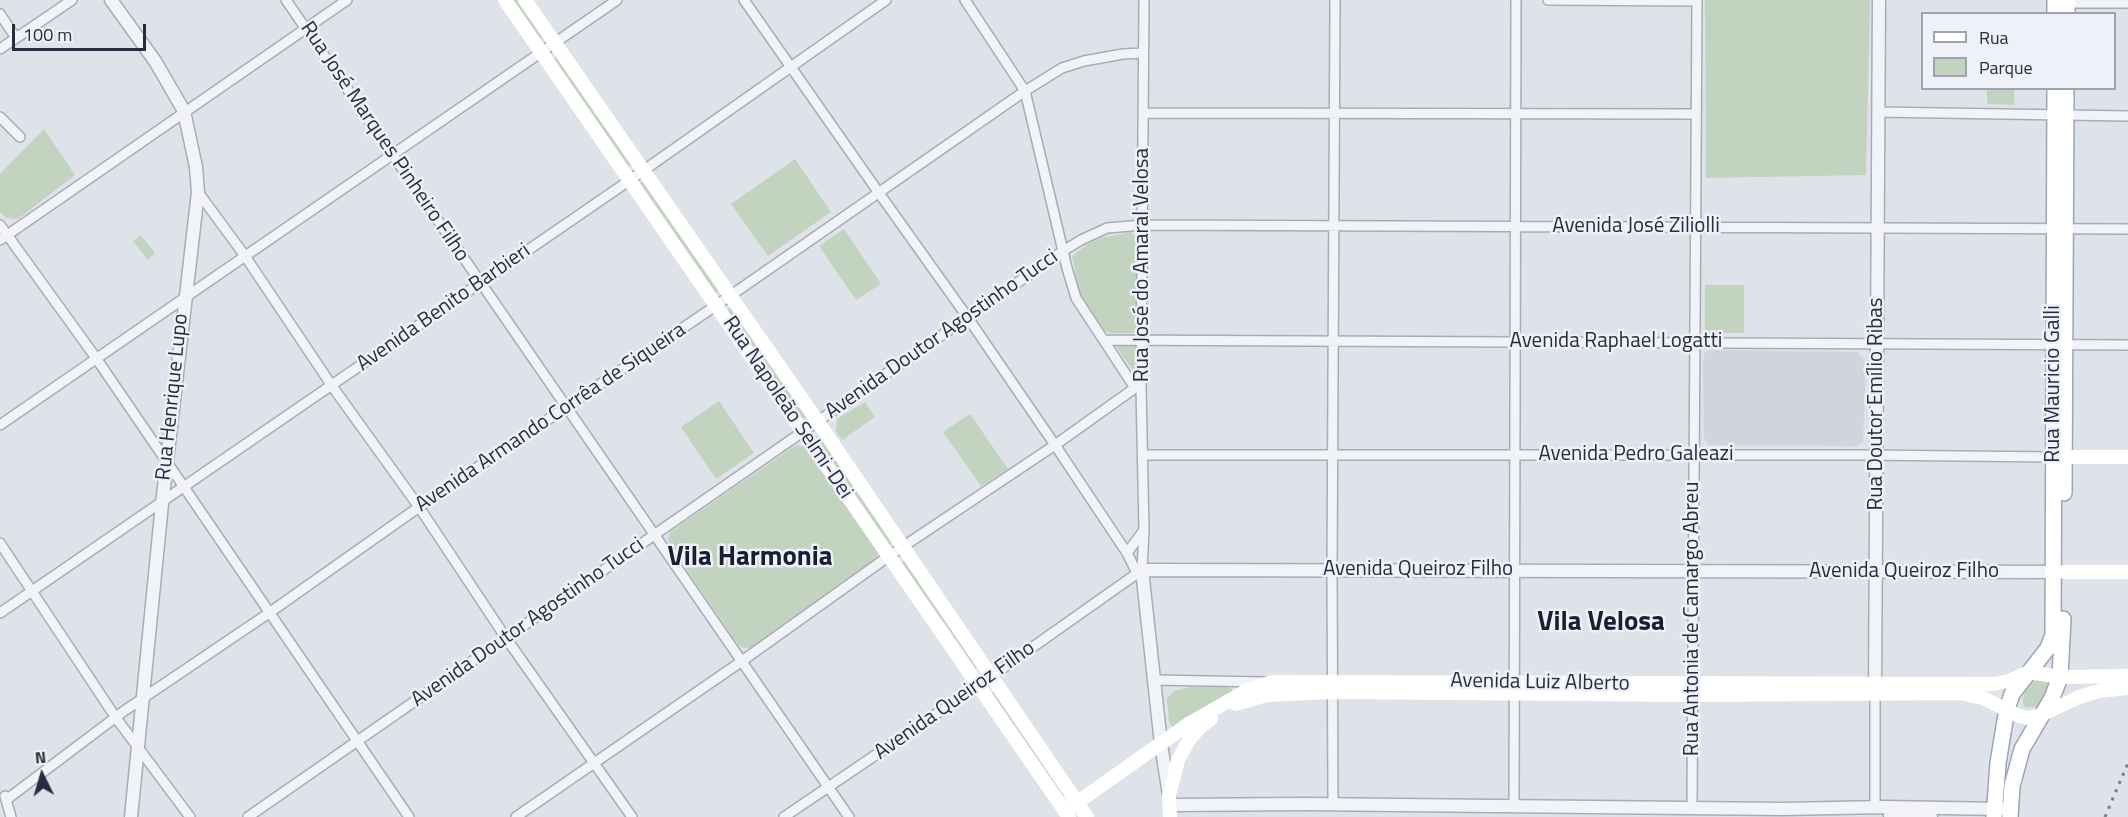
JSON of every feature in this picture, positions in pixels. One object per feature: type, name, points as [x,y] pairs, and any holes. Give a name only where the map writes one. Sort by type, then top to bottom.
[{"type":"main road","name":"Rua Napoleão Selmi-Dei","points":[[505,0],[979,686],[1063,815]]},
{"type":"main road","name":"Rua Napoleão Selmi-Dei","points":[[525,0],[818,422],[1087,817]]},
{"type":"main road","name":"Rua Mauricio Galli","points":[[2055,90],[2061,115]]},
{"type":"main road","name":"Rua Mauricio Galli","points":[[2060,677],[2061,115],[2067,90]]},
{"type":"main road","name":"Avenida Pedro Galeazi","points":[[2059,457],[2128,457]]},
{"type":"main road","name":"Rua Mauricio Galli","points":[[2002,813],[1998,763],[2007,709],[2012,693],[2048,648],[2053,635],[2059,572]]},
{"type":"main road","name":"Avenida Queiroz Filho","points":[[2059,572],[2128,572]]},
{"type":"main road","name":"Avenida Luiz Alberto","points":[[1063,815],[1190,723],[1234,697],[1272,682],[1332,687],[1874,689],[1994,684],[2009,681],[2029,672],[2060,677],[2128,676]]},
{"type":"main road","points":[[2002,813],[2022,749],[2052,698],[2060,677]]},
{"type":"main road","name":"Avenida Luiz Alberto","points":[[1170,806],[1178,760],[1189,740],[1201,726],[1233,705],[1267,695],[1332,687]]},
{"type":"main road","points":[[2041,715],[2079,697],[2099,691],[2128,688]]},
{"type":"main road","name":"Avenida Luiz Alberto","points":[[1874,689],[1960,693],[1983,698],[2019,716],[2041,715]]},
{"type":"street","points":[[0,49],[72,0]]},
{"type":"street","name":"Rua Henrique Lupo","points":[[111,0],[155,61],[184,111],[194,158],[198,192],[184,297],[131,817]]},
{"type":"street","name":"Rua José Marques Pinheiro Filho","points":[[286,0],[849,817]]},
{"type":"street","points":[[4,237],[347,0]]},
{"type":"street","points":[[0,425],[616,0]]},
{"type":"street","points":[[744,0],[968,318],[1140,571]]},
{"type":"street","name":"Avenida Benito Barbieri","points":[[0,613],[162,504],[886,0]]},
{"type":"street","points":[[516,817],[889,556],[1138,388],[1076,298],[1025,91],[965,0]]},
{"type":"street","name":"Rua José do Amaral Velosa","points":[[1144,0],[1142,340],[1138,388],[1143,455],[1144,530],[1140,571],[1170,806]]},
{"type":"street","points":[[1333,804],[1335,0]]},
{"type":"street","points":[[1514,807],[1516,0]]},
{"type":"street","points":[[1548,0],[1697,1]]},
{"type":"street","name":"Rua Doutor Emílio Ribas","points":[[1875,809],[1879,0]]},
{"type":"street","name":"Rua Antonia de Camargo Abreu","points":[[1692,807],[1697,1]]},
{"type":"street","points":[[2064,4],[2128,3]]},
{"type":"street","points":[[0,14],[16,38]]},
{"type":"street","name":"Avenida Armando Corrêa de Siqueira","points":[[11,817],[5,797],[419,507],[879,194],[1025,91],[1062,68],[1094,60],[1143,53]]},
{"type":"street","points":[[1878,112],[2128,116]]},
{"type":"street","points":[[1144,113],[1696,114]]},
{"type":"street","points":[[0,117],[20,136]]},
{"type":"street","points":[[198,192],[419,507],[506,638],[632,817]]},
{"type":"street","points":[[0,225],[4,237],[96,358],[409,817]]},
{"type":"street","name":"Avenida Doutor Agostinho Tucci","points":[[248,817],[1063,251],[1107,228],[1143,225]]},
{"type":"street","name":"Avenida José Ziliolli","points":[[1143,225],[2128,229]]},
{"type":"street","name":"Avenida Raphael Logatti","points":[[1105,340],[2128,345]]},
{"type":"street","name":"Avenida Pedro Galeazi","points":[[1143,455],[2059,457]]},
{"type":"street","points":[[1127,553],[1144,530]]},
{"type":"street","points":[[0,543],[116,718],[190,817]]},
{"type":"street","name":"Avenida Queiroz Filho","points":[[784,817],[979,686],[1140,571],[2059,572]]},
{"type":"street","points":[[1154,680],[1272,682]]},
{"type":"street","points":[[1170,806],[1333,804],[1875,809],[1886,807],[2002,813]]},
{"type":"street","points":[[1875,809],[1885,815],[1931,817]]},
{"type":"shaded area","points":[[1709,350],[1858,352],[1866,363],[1863,442],[1857,446],[1708,445],[1704,437],[1703,360],[1705,352]]},
{"type":"green space","points":[[511,0],[520,0],[544,39],[536,37]]},
{"type":"green space","points":[[1705,0],[1870,0],[1866,175],[1706,178]]},
{"type":"green space","points":[[556,57],[560,58],[631,161],[631,166],[626,165],[554,62]]},
{"type":"green space","points":[[1987,90],[2014,90],[2014,105],[1987,104]]},
{"type":"green space","points":[[44,129],[75,175],[18,219],[6,218],[0,212],[0,174]]},
{"type":"green space","points":[[795,159],[831,212],[768,256],[731,204]]},
{"type":"green space","points":[[641,182],[646,182],[718,288],[718,292],[713,292],[639,186]]},
{"type":"green space","points":[[844,229],[881,284],[856,300],[819,246]]},
{"type":"green space","points":[[1131,232],[1136,237],[1137,328],[1133,333],[1110,333],[1104,330],[1080,296],[1072,256],[1101,238]]},
{"type":"green space","points":[[141,235],[155,253],[148,260],[133,241]]},
{"type":"green space","points":[[1705,285],[1744,285],[1744,333],[1709,333],[1705,330]]},
{"type":"green space","points":[[730,308],[734,310],[805,418],[802,419],[727,310]]},
{"type":"green space","points":[[1133,345],[1136,347],[1136,374],[1117,348],[1117,346]]},
{"type":"green space","points":[[719,401],[754,453],[716,479],[681,427]]},
{"type":"green space","points":[[865,402],[875,417],[842,440],[836,431],[837,419]]},
{"type":"green space","points":[[970,414],[1008,469],[981,486],[943,432]]},
{"type":"green space","points":[[818,436],[892,543],[890,545],[886,544],[815,441],[815,437]]},
{"type":"green space","points":[[796,445],[807,447],[878,550],[878,556],[876,561],[752,648],[745,648],[739,646],[669,544],[668,538],[670,532]]},
{"type":"green space","points":[[906,562],[980,666],[976,669],[944,622],[937,618],[901,565]]},
{"type":"green space","points":[[2041,676],[2054,678],[2039,707],[2025,707],[2023,698],[2026,689]]},
{"type":"green space","points":[[1189,687],[1228,687],[1233,692],[1177,727],[1172,727],[1169,721],[1167,699],[1174,691]]},
{"type":"green space","points":[[994,692],[1066,794],[1062,797],[991,693]]},
{"type":"railway","points":[[2105,817],[2128,763]]},
{"type":"district","name":"Vila Harmonia","points":[[750,558]]},
{"type":"district","name":"Vila Velosa","points":[[1601,623]]}]
